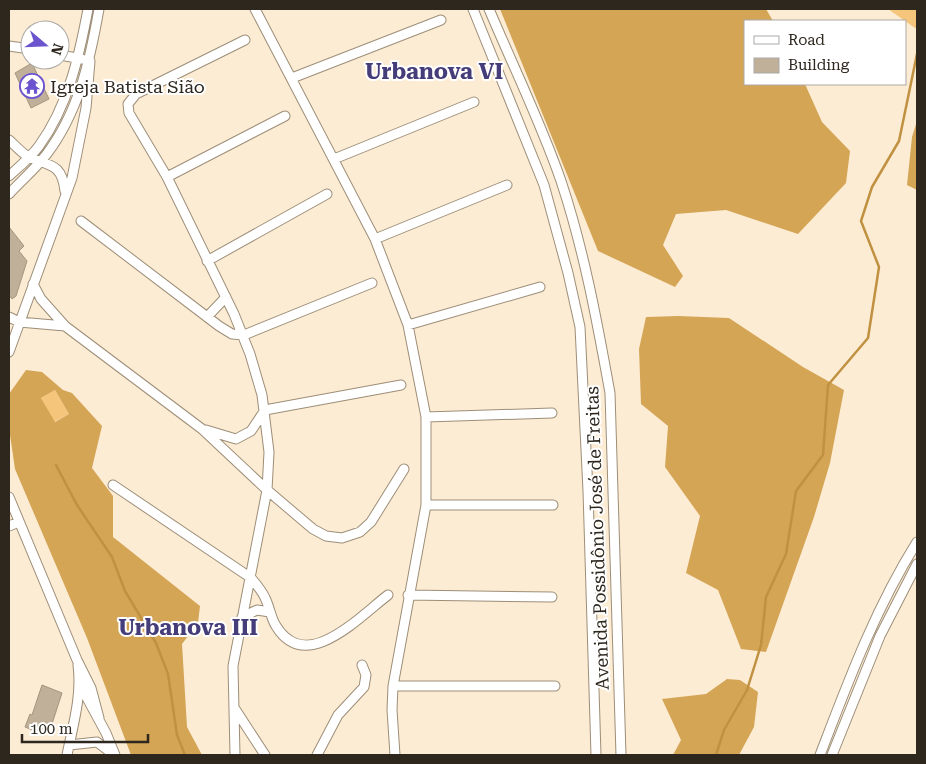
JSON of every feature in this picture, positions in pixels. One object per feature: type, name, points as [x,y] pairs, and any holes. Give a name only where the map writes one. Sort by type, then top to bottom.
[{"type":"street","points":[[9,176],[38,148],[60,112],[77,58],[88,9]]},
{"type":"street","points":[[9,194],[42,160],[59,136],[90,61],[99,9]]},
{"type":"street","points":[[255,9],[375,239],[408,325],[426,417],[426,505],[408,595],[393,686],[392,719],[395,755]]},
{"type":"street","name":"Avenida Possidônio José de Freitas","points":[[473,9],[544,185],[568,273],[580,327],[587,454],[596,755]]},
{"type":"street","name":"Avenida Possidônio José de Freitas","points":[[489,9],[560,180],[581,250],[600,334],[610,393],[621,755]]},
{"type":"street","points":[[292,78],[441,20]]},
{"type":"street","points":[[235,755],[234,666],[267,490],[269,452],[265,410],[257,375],[244,335],[167,177],[129,112],[128,104],[136,94],[245,40]]},
{"type":"street","points":[[70,57],[90,61]]},
{"type":"street","points":[[9,352],[78,152],[90,78],[90,61]]},
{"type":"street","points":[[334,159],[474,102]]},
{"type":"street","points":[[167,177],[285,116]]},
{"type":"street","points":[[9,140],[29,157],[52,164],[60,172],[65,194]]},
{"type":"street","points":[[375,239],[507,185]]},
{"type":"street","points":[[207,261],[327,194]]},
{"type":"street","points":[[81,221],[232,334],[244,335],[372,283]]},
{"type":"street","points":[[33,284],[40,299],[65,326],[202,429],[267,490],[313,529],[326,536],[342,538],[360,532],[371,522],[404,469]]},
{"type":"street","points":[[408,325],[540,287]]},
{"type":"street","points":[[208,317],[226,297]]},
{"type":"street","points":[[9,317],[20,322],[65,326]]},
{"type":"street","points":[[202,429],[220,436],[236,438],[251,431],[265,410],[401,385]]},
{"type":"street","points":[[426,417],[552,413]]},
{"type":"street","points":[[113,485],[251,578],[262,592],[275,625],[285,638],[304,646],[316,645],[327,641],[388,595]]},
{"type":"street","points":[[9,497],[77,660],[95,698],[99,718]]},
{"type":"street","points":[[426,505],[553,505]]},
{"type":"street","points":[[9,526],[19,522]]},
{"type":"street","points":[[820,755],[872,623],[917,542]]},
{"type":"street","points":[[832,755],[880,636],[917,564]]},
{"type":"street","points":[[408,595],[552,597]]},
{"type":"street","points":[[242,617],[257,610],[270,612]]},
{"type":"street","points":[[66,755],[80,685],[77,660]]},
{"type":"street","points":[[317,755],[338,715],[364,687],[366,675],[362,665]]},
{"type":"street","points":[[80,685],[99,718],[115,755]]},
{"type":"street","points":[[393,686],[556,686]]},
{"type":"street","points":[[235,709],[265,755]]},
{"type":"street","points":[[69,745],[97,742],[106,732]]},
{"type":"street","points":[[97,742],[115,755]]},
{"type":"shaded area","points":[[500,9],[766,9],[772,20],[744,20],[744,85],[805,85],[822,122],[850,151],[846,183],[798,234],[726,210],[676,214],[663,245],[683,276],[675,287],[598,251]]},
{"type":"shaded area","points":[[888,9],[917,9],[917,28]]},
{"type":"shaded area","points":[[917,121],[917,190],[907,185],[912,137]]},
{"type":"shaded area","points":[[646,317],[729,318],[803,367],[844,390],[830,463],[814,517],[766,652],[741,649],[718,590],[686,573],[700,516],[665,467],[668,426],[641,404],[639,349]]},
{"type":"shaded area","points":[[26,370],[42,372],[63,390],[72,393],[102,426],[92,468],[113,496],[113,537],[200,606],[198,623],[182,644],[187,727],[202,755],[131,755],[87,638],[15,469],[9,428],[9,394]],"holes":[[[55,390],[69,414],[55,422],[41,398]]]},
{"type":"shaded area","points":[[55,390],[69,414],[54,422],[41,398]]},
{"type":"shaded area","points":[[727,679],[740,680],[758,692],[754,727],[739,755],[673,755],[681,740],[662,699],[706,694]]},
{"type":"building","name":"Igreja Batista Sião","points":[[20,70],[35,70],[49,99],[31,108],[15,73]]},
{"type":"building","points":[[9,227],[24,246],[19,251],[27,261],[16,296],[12,299],[9,295]]},
{"type":"building","points":[[42,685],[62,693],[51,727],[49,726],[45,735],[25,727],[30,714],[32,715]]},
{"type":"waterway","points":[[716,755],[724,730],[747,690],[761,645],[766,597],[786,554],[796,491],[823,455],[828,385],[868,338],[879,267],[861,221],[872,187],[899,141],[917,54]]},
{"type":"waterway","points":[[56,465],[77,505],[112,557],[125,591],[156,643],[168,674],[177,735],[185,755]]},
{"type":"place","name":"Igreja Batista Sião","points":[[32,86]]},
{"type":"district","name":"Urbanova VI","points":[[434,71]]},
{"type":"district","name":"Urbanova III","points":[[188,627]]}]
